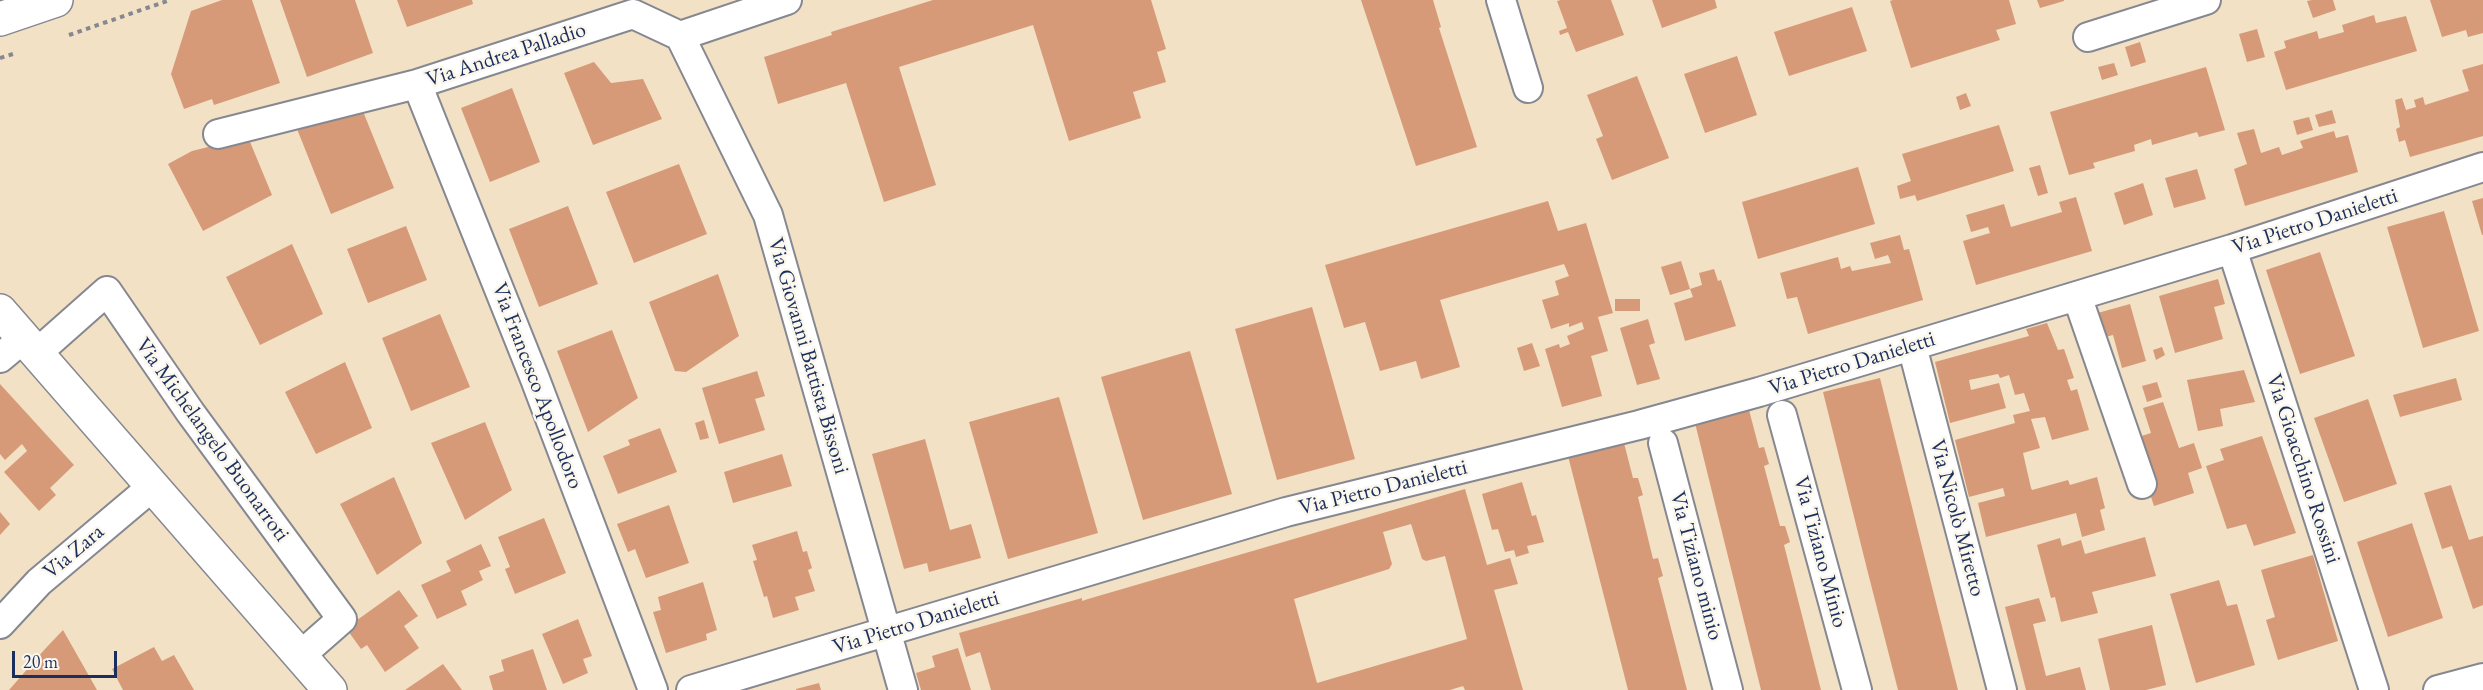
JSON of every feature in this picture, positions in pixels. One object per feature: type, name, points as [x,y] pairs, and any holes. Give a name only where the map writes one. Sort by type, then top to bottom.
[{"type":"street","points":[[0,19],[56,0]]},
{"type":"street","points":[[680,36],[787,0]]},
{"type":"street","points":[[1501,0],[1528,88]]},
{"type":"street","points":[[2088,37],[2206,0]]},
{"type":"street","name":"Via Andrea Palladio","points":[[218,135],[417,84],[633,14],[680,36]]},
{"type":"street","name":"Via Giovanni Battista Bissoni","points":[[680,36],[768,215],[903,690]]},
{"type":"street","name":"Via Francesco Apollodoro","points":[[417,84],[535,379],[653,690]]},
{"type":"street","name":"Via Pietro Danieletti","points":[[691,690],[1286,512],[1639,425],[1912,346],[2232,249],[2483,167]]},
{"type":"street","name":"Via Gioacchino Rossini","points":[[2232,249],[2374,690]]},
{"type":"street","name":"Via Michelangelo Buonarroti","points":[[20,350],[107,291],[189,412],[342,619],[301,656]]},
{"type":"street","points":[[2077,296],[2142,484]]},
{"type":"street","points":[[0,311],[20,350],[153,486],[330,690]]},
{"type":"street","name":"Via Nicolò Miretto","points":[[1912,346],[2002,690]]},
{"type":"street","name":"Via Tiziano Minio","points":[[1782,415],[1857,690]]},
{"type":"street","name":"Via Tiziano minio","points":[[1663,442],[1728,690]]},
{"type":"street","name":"Via Zara","points":[[0,624],[39,582],[153,486]]},
{"type":"street","points":[[2438,690],[2483,678]]},
{"type":"path","points":[[61,38],[171,0]]},
{"type":"path","points":[[0,58],[17,53]]},
{"type":"building","points":[[222,0],[252,0],[280,83],[214,105],[212,99],[184,109],[171,74],[191,11]]},
{"type":"building","points":[[280,0],[355,0],[373,53],[307,77]]},
{"type":"building","points":[[397,0],[472,0],[473,4],[407,27]]},
{"type":"building","points":[[933,0],[1151,0],[1166,49],[1157,52],[1166,82],[1133,92],[1141,118],[1069,141],[1033,25],[899,67],[936,185],[884,202],[846,83],[778,104],[764,57],[832,35],[831,32]]},
{"type":"building","points":[[1361,0],[1433,0],[1441,27],[1439,28],[1477,147],[1416,166]]},
{"type":"building","points":[[1611,0],[1624,35],[1576,52],[1568,32],[1560,35],[1559,31],[1567,28],[1557,1]]},
{"type":"building","points":[[1652,0],[1715,0],[1717,8],[1662,28]]},
{"type":"building","points":[[2009,0],[2016,24],[1996,30],[2000,40],[1911,68],[1890,1]]},
{"type":"building","points":[[2037,0],[2064,0],[2064,1],[2040,8]]},
{"type":"building","points":[[2333,0],[2336,10],[2313,18],[2307,1]]},
{"type":"building","points":[[2430,0],[2483,0],[2483,33],[2468,37],[2466,30],[2442,37]]},
{"type":"building","points":[[1852,7],[1867,51],[1789,76],[1774,32]]},
{"type":"building","points":[[2374,15],[2376,23],[2406,16],[2417,51],[2286,90],[2274,52],[2286,48],[2284,41],[2317,31],[2319,39],[2344,32],[2342,25]]},
{"type":"building","points":[[2257,29],[2265,57],[2247,62],[2239,34]]},
{"type":"building","points":[[2140,42],[2146,62],[2131,67],[2125,47]]},
{"type":"building","points":[[1737,56],[1757,115],[1705,133],[1684,74]]},
{"type":"building","points":[[594,62],[611,83],[643,79],[662,119],[593,145],[564,73]]},
{"type":"building","points":[[2114,63],[2118,75],[2102,80],[2098,67]]},
{"type":"building","points":[[2483,64],[2483,136],[2410,157],[2405,140],[2399,142],[2396,129],[2400,127],[2395,100],[2402,98],[2406,110],[2416,107],[2414,100],[2423,97],[2425,105],[2469,91],[2462,70]]},
{"type":"building","points":[[2206,67],[2225,130],[2199,137],[2197,132],[2152,145],[2151,139],[2134,145],[2135,151],[2093,163],[2095,168],[2069,175],[2050,112]]},
{"type":"building","points":[[1637,76],[1669,158],[1612,180],[1596,139],[1603,136],[1587,95]]},
{"type":"building","points":[[512,88],[540,162],[490,182],[461,108]]},
{"type":"building","points":[[1966,93],[1971,106],[1960,110],[1956,97]]},
{"type":"building","points":[[360,104],[394,188],[331,214],[297,129]]},
{"type":"building","points":[[2332,110],[2336,123],[2319,127],[2315,115]]},
{"type":"building","points":[[2309,117],[2313,130],[2297,135],[2293,121]]},
{"type":"building","points":[[1999,125],[2014,171],[1917,201],[1915,195],[1900,199],[1897,186],[1911,181],[1902,154]]},
{"type":"building","points":[[2254,129],[2261,153],[2279,147],[2282,155],[2303,148],[2300,141],[2334,131],[2336,138],[2348,135],[2358,172],[2245,206],[2234,169],[2247,164],[2237,133]]},
{"type":"building","points":[[248,137],[272,195],[203,231],[168,164],[192,151]]},
{"type":"building","points":[[679,164],[707,234],[634,263],[606,192]]},
{"type":"building","points":[[2040,165],[2048,193],[2038,196],[2029,168]]},
{"type":"building","points":[[1858,167],[1875,224],[1758,259],[1742,202]]},
{"type":"building","points":[[2197,169],[2206,199],[2174,208],[2165,178]]},
{"type":"building","points":[[2143,183],[2153,215],[2124,225],[2114,193]]},
{"type":"building","points":[[2076,197],[2092,251],[1976,285],[1963,241],[1990,233],[1988,227],[1971,232],[1966,215],[2004,204],[2011,227],[2062,212],[2059,202]]},
{"type":"building","points":[[2483,198],[2483,235],[2482,235],[2472,201]]},
{"type":"building","points":[[1548,201],[1558,231],[1586,223],[1613,313],[1598,317],[1608,351],[1591,356],[1602,396],[1562,407],[1545,349],[1559,344],[1560,348],[1570,344],[1567,336],[1584,329],[1582,322],[1569,327],[1569,323],[1551,329],[1542,300],[1559,295],[1555,281],[1569,276],[1564,264],[1440,300],[1460,367],[1421,379],[1416,361],[1380,371],[1365,322],[1344,328],[1325,265]]},
{"type":"building","points":[[568,206],[598,284],[539,307],[509,229]]},
{"type":"building","points":[[2444,211],[2479,331],[2423,348],[2387,227]]},
{"type":"building","points":[[406,226],[427,280],[368,303],[347,249]]},
{"type":"building","points":[[1900,235],[1904,250],[1909,249],[1923,300],[1808,334],[1797,297],[1787,299],[1780,273],[1838,257],[1841,269],[1850,266],[1852,271],[1891,263],[1888,255],[1875,259],[1870,243]]},
{"type":"building","points":[[292,244],[323,314],[260,345],[226,277]]},
{"type":"building","points":[[2320,252],[2355,356],[2300,374],[2266,270]]},
{"type":"building","points":[[1681,261],[1690,289],[1670,295],[1661,267]]},
{"type":"building","points":[[1714,269],[1718,281],[1721,280],[1736,326],[1685,341],[1674,303],[1693,297],[1690,289],[1702,285],[1699,273]]},
{"type":"building","points":[[718,274],[739,336],[686,372],[675,371],[649,302]]},
{"type":"building","points":[[2218,279],[2225,304],[2214,307],[2223,339],[2175,353],[2159,296]]},
{"type":"building","points":[[1615,299],[1640,299],[1640,311],[1615,311]]},
{"type":"building","points":[[2130,304],[2146,361],[2122,368],[2113,335],[2101,338],[2094,314]]},
{"type":"building","points":[[1312,307],[1355,459],[1277,480],[1235,329]]},
{"type":"building","points":[[440,314],[470,387],[411,411],[382,338]]},
{"type":"building","points":[[1648,319],[1655,343],[1649,345],[1660,379],[1637,385],[1620,328]]},
{"type":"building","points":[[2047,323],[2058,350],[2064,349],[2074,378],[2067,380],[2071,391],[2077,389],[2089,430],[2052,440],[2045,417],[2031,419],[2040,448],[2023,453],[2031,488],[2032,490],[2068,480],[2070,485],[2097,477],[2105,508],[2100,510],[2105,530],[2082,537],[2076,513],[1986,537],[1978,503],[2005,496],[2003,488],[1969,497],[1955,440],[2015,423],[2013,415],[2030,411],[2024,393],[2015,395],[2009,375],[2000,378],[1998,374],[1969,380],[1971,390],[1999,383],[2006,408],[1950,423],[1935,362],[2029,336],[2026,329]]},
{"type":"building","points":[[612,330],[638,398],[588,432],[557,351]]},
{"type":"building","points":[[1532,343],[1540,366],[1524,371],[1517,348]]},
{"type":"building","points":[[2162,347],[2165,355],[2156,360],[2153,350]]},
{"type":"building","points":[[1190,351],[1232,494],[1143,520],[1101,377]]},
{"type":"building","points":[[345,362],[372,428],[316,454],[285,392]]},
{"type":"building","points":[[2244,370],[2255,402],[2220,409],[2223,426],[2198,431],[2187,380]]},
{"type":"building","points":[[757,371],[765,396],[755,399],[765,430],[719,444],[702,388]]},
{"type":"building","points":[[1880,378],[1958,690],[1898,690],[1867,569],[1823,392]]},
{"type":"building","points":[[2456,378],[2462,400],[2400,417],[2393,395]]},
{"type":"building","points":[[2157,382],[2162,397],[2147,402],[2142,386]]},
{"type":"building","points":[[0,384],[74,465],[50,488],[56,495],[39,511],[4,472],[27,451],[22,444],[5,460],[0,454]]},
{"type":"building","points":[[1059,397],[1098,533],[1008,559],[969,422]]},
{"type":"building","points":[[2368,399],[2397,484],[2344,502],[2314,418]]},
{"type":"building","points":[[2163,402],[2179,448],[2194,443],[2202,468],[2188,473],[2194,493],[2154,506],[2132,439],[2151,433],[2143,408]]},
{"type":"building","points":[[1749,410],[1759,448],[1764,447],[1769,464],[1764,466],[1780,526],[1785,526],[1790,542],[1784,545],[1821,690],[1761,690],[1695,423]]},
{"type":"building","points":[[704,420],[709,438],[700,440],[695,423]]},
{"type":"building","points":[[485,422],[512,490],[465,520],[431,443]]},
{"type":"building","points":[[660,428],[677,472],[618,494],[603,456],[630,445],[628,440]]},
{"type":"building","points":[[2262,436],[2296,533],[2254,546],[2246,524],[2227,529],[2206,466],[2224,460],[2220,449]]},
{"type":"building","points":[[925,439],[950,530],[971,524],[981,558],[929,572],[927,563],[904,569],[872,454]]},
{"type":"building","points":[[1624,443],[1633,478],[1638,478],[1643,495],[1638,497],[1653,559],[1658,558],[1663,576],[1658,578],[1687,690],[1628,690],[1568,456]]},
{"type":"building","points":[[782,454],[792,486],[733,503],[724,472]]},
{"type":"building","points":[[394,477],[422,543],[377,575],[340,504]]},
{"type":"building","points":[[1522,482],[1532,516],[1536,515],[1544,542],[1527,546],[1529,553],[1516,557],[1514,550],[1505,552],[1498,529],[1492,530],[1482,494]]},
{"type":"building","points":[[2451,485],[2469,540],[2483,536],[2483,605],[2473,609],[2452,546],[2442,549],[2424,493]]},
{"type":"building","points":[[1465,489],[1487,565],[1510,558],[1518,584],[1494,590],[1523,690],[1465,690],[1463,686],[1450,690],[991,690],[980,652],[966,657],[959,633],[1082,598],[1082,601]],"holes":[[[1411,524],[1422,559],[1426,561],[1445,556],[1467,639],[1317,683],[1294,599],[1389,569],[1392,564],[1383,532]]]},
{"type":"building","points":[[669,505],[689,563],[646,578],[635,549],[628,552],[617,524]]},
{"type":"building","points":[[0,512],[10,524],[0,535]]},
{"type":"building","points":[[544,518],[566,573],[515,594],[505,569],[510,567],[498,537]]},
{"type":"building","points":[[2412,523],[2443,618],[2388,637],[2357,542]]},
{"type":"building","points":[[797,531],[803,552],[807,551],[812,568],[808,570],[815,591],[795,597],[799,610],[773,618],[753,561],[757,560],[752,545]]},
{"type":"building","points":[[2145,537],[2156,576],[2092,592],[2098,613],[2061,622],[2055,597],[2051,598],[2037,545],[2060,538],[2062,546],[2081,540],[2085,554]]},
{"type":"building","points":[[481,544],[491,566],[479,571],[483,580],[461,591],[467,605],[437,619],[421,585],[451,571],[446,561]]},
{"type":"building","points":[[2313,555],[2338,641],[2278,660],[2266,620],[2275,617],[2261,570]]},
{"type":"building","points":[[2219,580],[2227,606],[2237,604],[2255,665],[2196,683],[2170,594]]},
{"type":"building","points":[[703,582],[717,630],[706,634],[707,640],[666,653],[653,612],[661,610],[658,597]]},
{"type":"building","points":[[399,590],[418,616],[404,626],[419,648],[385,672],[367,645],[361,649],[346,628]]},
{"type":"building","points":[[2039,598],[2046,621],[2033,624],[2046,676],[2080,667],[2086,690],[2026,690],[2005,607]]},
{"type":"building","points":[[578,619],[592,656],[583,659],[588,673],[563,684],[542,634]]},
{"type":"building","points":[[2152,625],[2166,685],[2146,690],[2110,690],[2098,639]]},
{"type":"building","points":[[63,630],[97,690],[9,690],[45,649]]},
{"type":"building","points":[[154,647],[162,661],[174,655],[194,690],[123,690],[112,669]]},
{"type":"building","points":[[958,648],[971,690],[921,690],[916,673],[935,667],[932,656]]},
{"type":"building","points":[[533,649],[547,690],[493,690],[489,676],[504,671],[501,660]]},
{"type":"building","points":[[443,664],[462,690],[405,690]]},
{"type":"building","points":[[819,683],[821,690],[796,690],[796,689]]}]
